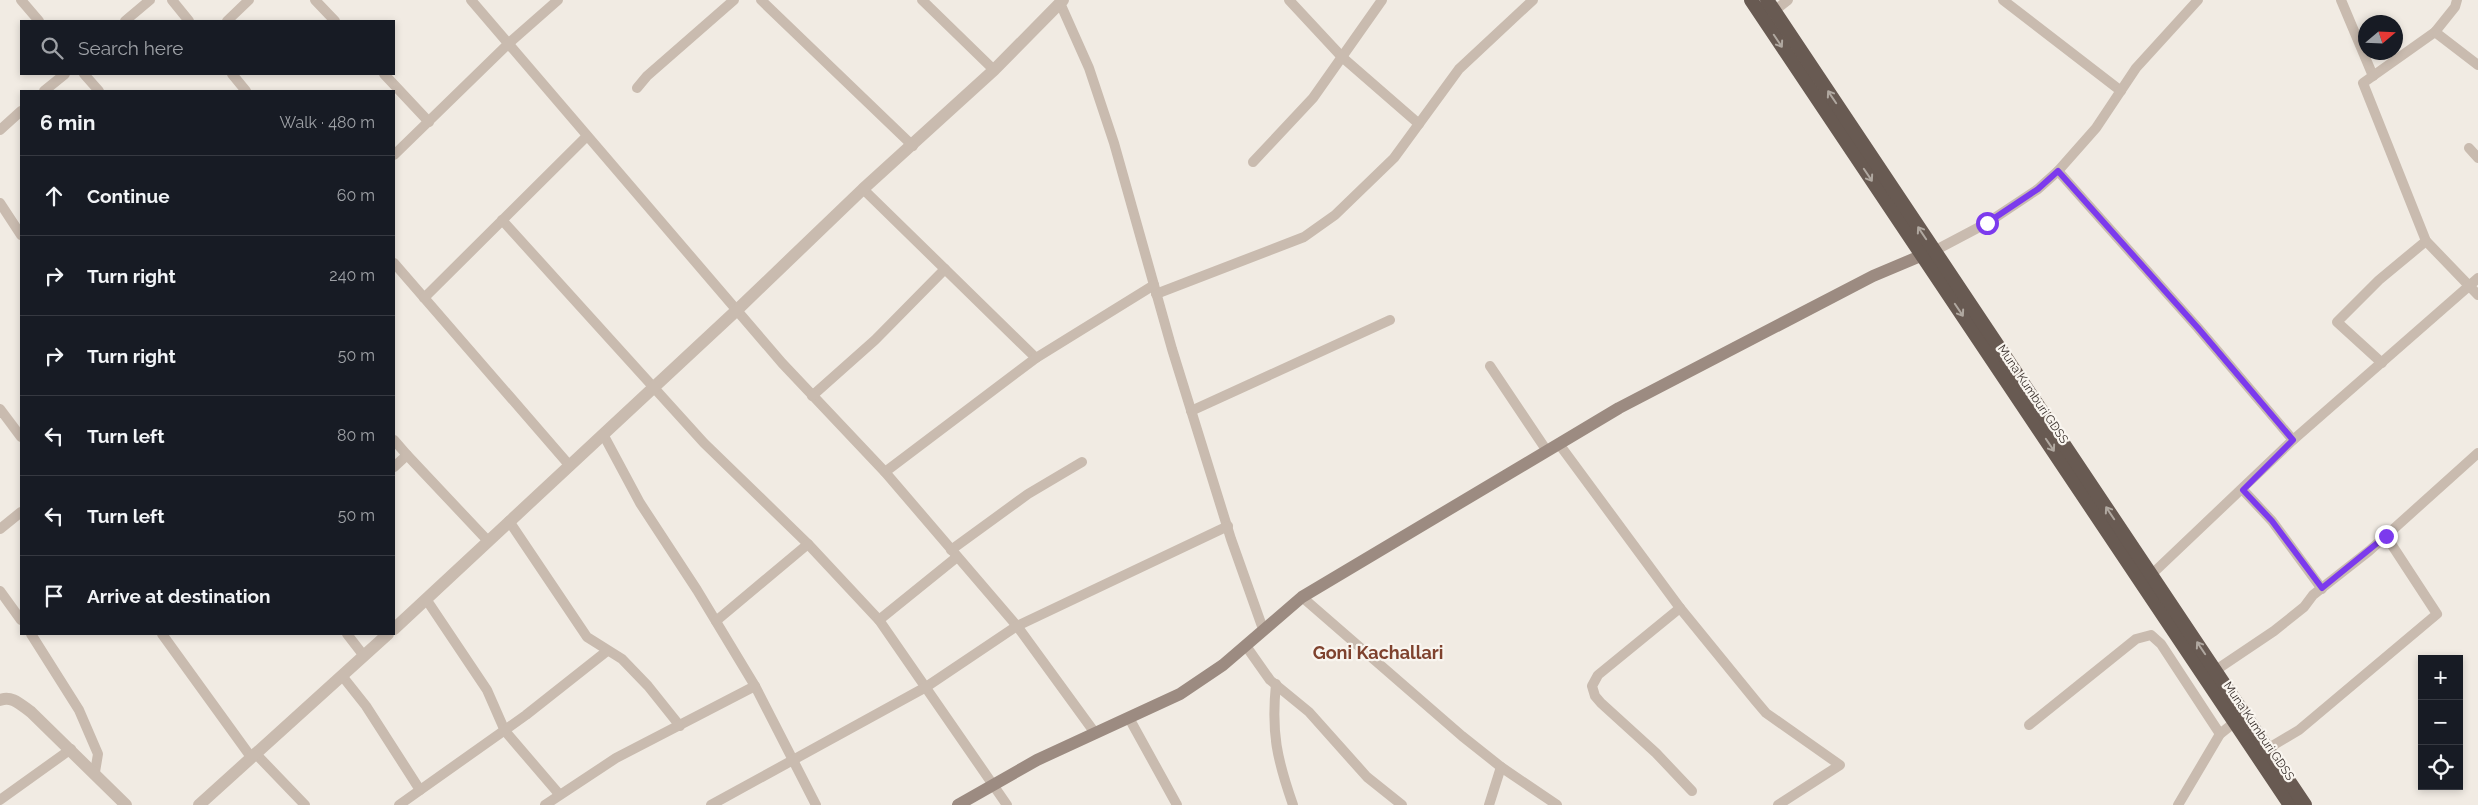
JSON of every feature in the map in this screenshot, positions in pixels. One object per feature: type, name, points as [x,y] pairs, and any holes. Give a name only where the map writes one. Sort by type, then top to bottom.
[{"type":"highway","name":"Muna Kumburi GDSS","points":[[1751,0],[2152,574],[2216,670],[2240,718],[2290,805]]},
{"type":"highway","name":"Muna Kumburi GDSS","points":[[1771,5],[1928,254],[2240,718],[2267,749],[2305,805]]},
{"type":"main road","points":[[958,805],[1038,760],[1180,694],[1246,646],[1262,629],[1302,597],[1626,404],[1873,276],[1928,254]]},
{"type":"street","points":[[21,0],[38,20]]},
{"type":"street","points":[[126,20],[150,0]]},
{"type":"street","points":[[172,0],[188,20]]},
{"type":"street","points":[[228,20],[249,0]]},
{"type":"street","points":[[315,0],[334,20]]},
{"type":"street","points":[[471,0],[812,396],[885,472],[1017,626],[1095,733]]},
{"type":"street","points":[[395,155],[508,44],[558,0]]},
{"type":"street","points":[[637,88],[647,76],[734,0]]},
{"type":"street","points":[[761,0],[913,146]]},
{"type":"street","points":[[922,0],[994,70]]},
{"type":"street","points":[[1289,0],[1342,57],[1419,124]]},
{"type":"street","points":[[1253,162],[1314,98],[1382,0]]},
{"type":"street","points":[[885,472],[1036,358],[1155,289],[1304,238],[1322,226],[1394,158],[1459,69],[1533,0]]},
{"type":"street","points":[[1771,5],[1788,0]]},
{"type":"street","points":[[2003,0],[2121,91]]},
{"type":"street","points":[[1928,254],[1987,223],[2038,189],[2058,171],[2096,128],[2136,68],[2198,0]]},
{"type":"street","points":[[2341,0],[2373,76]]},
{"type":"street","points":[[2457,0],[2455,7],[2435,32],[2362,83],[2426,241],[2478,295]]},
{"type":"street","points":[[395,628],[738,309],[863,189],[913,146],[994,70],[1061,1],[1088,68],[1114,143],[1191,410],[1262,629]]},
{"type":"street","points":[[2435,32],[2478,65]]},
{"type":"street","points":[[45,90],[64,75]]},
{"type":"street","points":[[85,75],[98,90]]},
{"type":"street","points":[[233,75],[245,90]]},
{"type":"street","points":[[385,75],[429,122]]},
{"type":"street","points":[[0,130],[20,112]]},
{"type":"street","points":[[424,298],[587,136]]},
{"type":"street","points":[[2469,148],[2478,158]]},
{"type":"street","points":[[2058,171],[2198,328],[2293,440]]},
{"type":"street","points":[[863,189],[1036,358]]},
{"type":"street","points":[[0,203],[20,233]]},
{"type":"street","points":[[502,220],[655,386],[704,443],[808,544],[878,620],[1007,805]]},
{"type":"street","points":[[2382,363],[2337,322],[2379,280],[2426,241]]},
{"type":"street","points":[[395,264],[570,466]]},
{"type":"street","points":[[812,396],[875,340],[945,269]]},
{"type":"street","points":[[2152,574],[2243,490],[2293,440],[2478,278]]},
{"type":"street","points":[[1191,410],[1390,320]]},
{"type":"street","points":[[1490,366],[1547,451]]},
{"type":"street","points":[[1,412],[20,436]]},
{"type":"street","points":[[603,434],[640,503],[716,621],[755,686],[816,805]]},
{"type":"street","points":[[395,441],[488,541]]},
{"type":"street","points":[[1559,444],[1680,608],[1766,712],[1840,765],[1778,805]]},
{"type":"street","points":[[2216,670],[2274,631],[2322,588],[2386,536],[2478,453]]},
{"type":"street","points":[[395,466],[406,455]]},
{"type":"street","points":[[878,620],[954,553],[1028,494],[1082,462]]},
{"type":"street","points":[[2243,490],[2272,521],[2322,588]]},
{"type":"street","points":[[2,524],[20,513]]},
{"type":"street","points":[[509,521],[587,637],[622,659],[648,686],[680,726]]},
{"type":"street","points":[[712,805],[926,687],[1017,626],[1228,526]]},
{"type":"street","points":[[2267,749],[2298,730],[2438,614],[2386,536]]},
{"type":"street","points":[[716,621],[808,544]]},
{"type":"street","points":[[0,591],[20,619]]},
{"type":"street","points":[[1302,597],[1501,767],[1554,804]]},
{"type":"street","points":[[426,599],[487,690],[504,731],[557,799]]},
{"type":"street","points":[[1680,608],[1598,675],[1592,686],[1595,696],[1601,703],[1656,753],[1692,791]]},
{"type":"street","points":[[32,635],[79,710],[98,754],[95,772]]},
{"type":"street","points":[[163,635],[253,755],[305,805]]},
{"type":"street","points":[[348,635],[364,656]]},
{"type":"street","points":[[199,805],[387,635]]},
{"type":"street","points":[[2029,725],[2136,639],[2151,635],[2161,644],[2220,734]]},
{"type":"street","points":[[1246,646],[1270,680],[1309,712],[1342,746],[1367,777],[1402,805]]},
{"type":"street","points":[[399,805],[504,731],[607,651]]},
{"type":"street","points":[[343,676],[366,706],[420,790]]},
{"type":"street","points":[[1276,684],[1272,718],[1275,743],[1293,805]]},
{"type":"street","points":[[545,805],[557,799],[616,758],[680,726],[728,698],[755,686]]},
{"type":"street","points":[[2,696],[24,706],[95,772],[126,805]]},
{"type":"street","points":[[1129,718],[1177,805]]},
{"type":"street","points":[[2178,805],[2220,734],[2240,718]]},
{"type":"street","points":[[0,800],[71,749]]},
{"type":"street","points":[[1489,805],[1501,767]]},
{"type":"district","name":"Goni Kachallari","points":[[1378,653]]},
{"type":"route","points":[[1987,223],[2038,189],[2058,171],[2198,328],[2293,440],[2243,490],[2272,521],[2322,588],[2386,536]]}]
